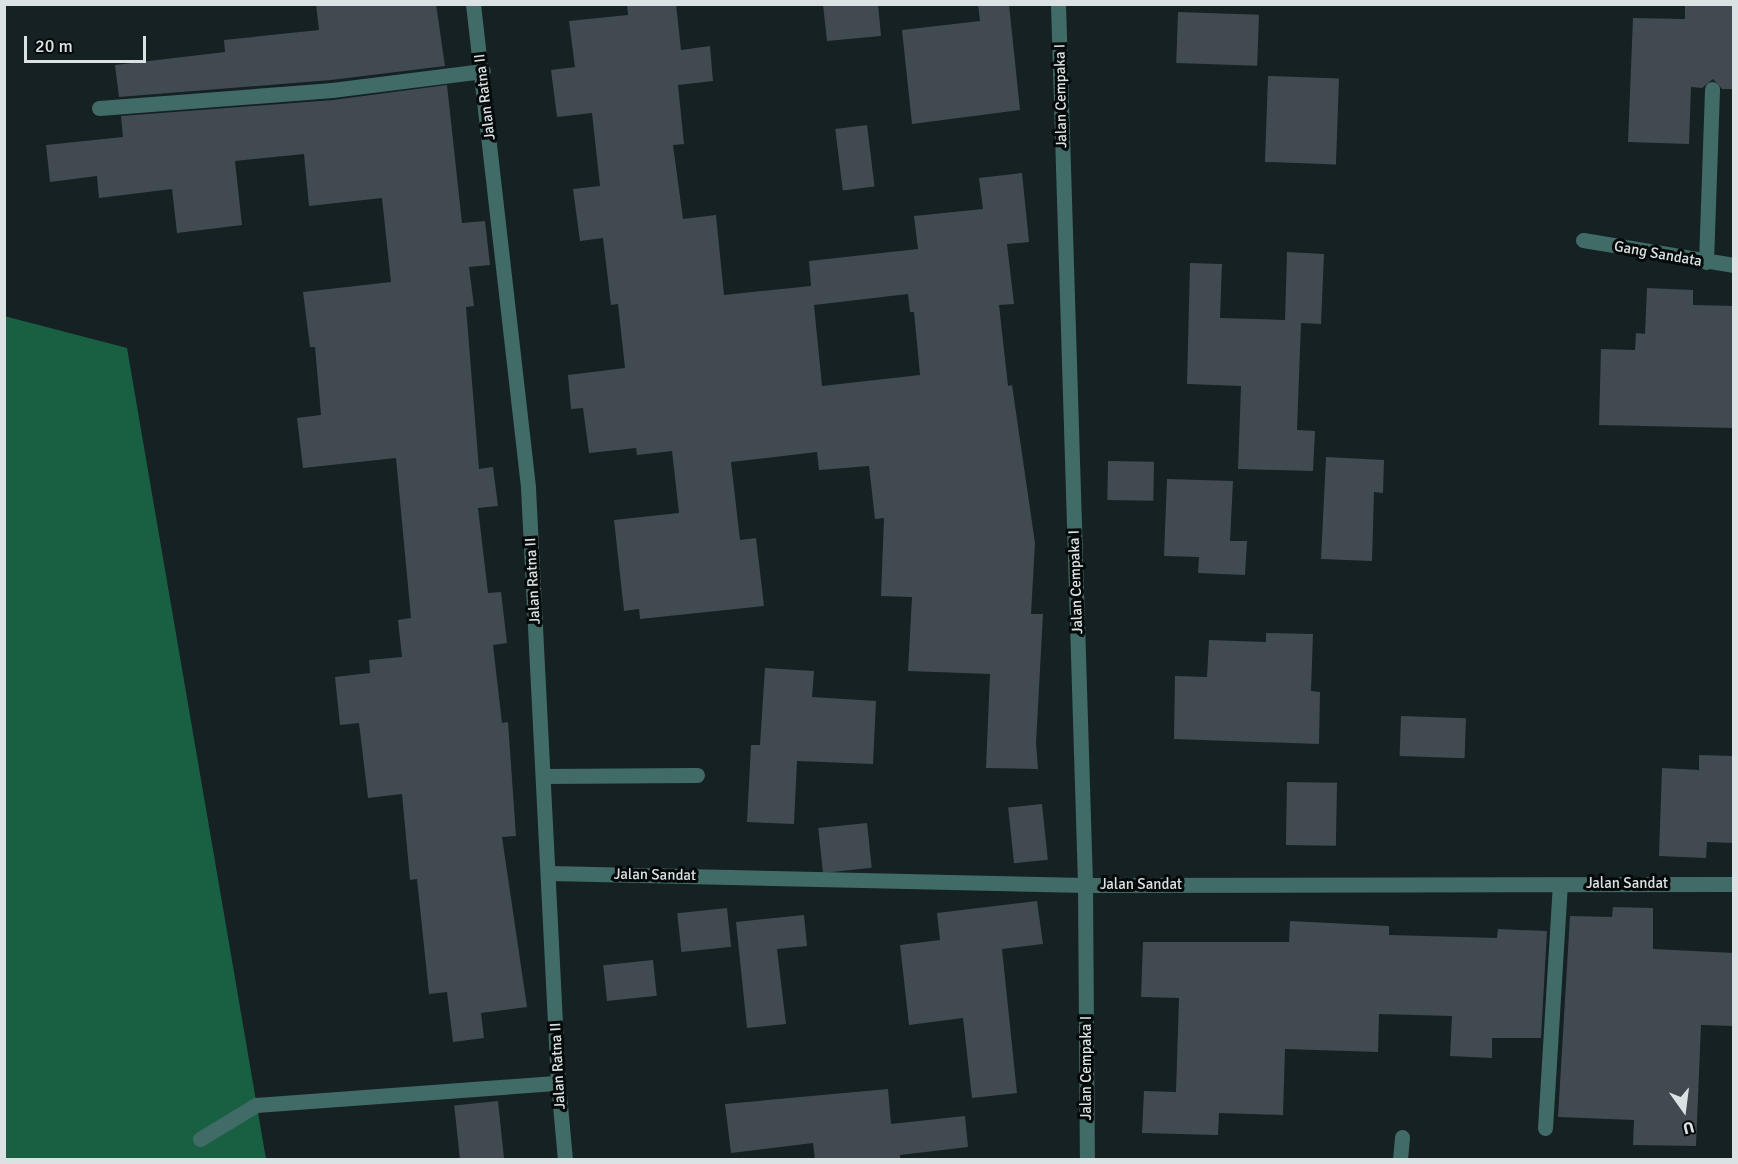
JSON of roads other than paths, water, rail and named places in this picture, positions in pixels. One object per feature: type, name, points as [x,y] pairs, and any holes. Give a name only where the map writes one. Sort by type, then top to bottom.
[{"type":"street","name":"Jalan Ratna II","points":[[473,4],[483,71],[528,488],[558,1083],[565,1160]]},
{"type":"street","name":"Jalan Cempaka I","points":[[1058,4],[1085,885],[1088,1160]]},
{"type":"street","points":[[99,108],[332,90],[483,71]]},
{"type":"street","points":[[1706,262],[1712,89]]},
{"type":"street","name":"Gang Sandata","points":[[1583,240],[1734,265]]},
{"type":"street","points":[[543,776],[697,775]]},
{"type":"street","name":"Jalan Sandat","points":[[549,873],[1085,885],[1734,884]]},
{"type":"street","points":[[1545,1128],[1560,884]]},
{"type":"street","points":[[200,1139],[256,1105],[558,1083]]},
{"type":"street","points":[[1400,1160],[1402,1137]]}]
